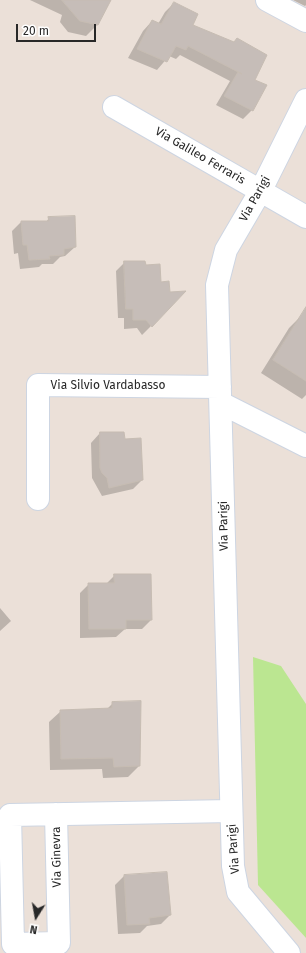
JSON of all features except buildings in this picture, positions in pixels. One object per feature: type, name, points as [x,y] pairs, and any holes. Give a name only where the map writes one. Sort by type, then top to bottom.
[{"type":"street","points":[[267,0],[306,21]]},
{"type":"street","name":"Via Parigi","points":[[290,953],[238,892],[233,866],[217,285],[226,250],[261,190],[306,100]]},
{"type":"street","name":"Via Galileo Ferraris","points":[[114,107],[306,217]]},
{"type":"street","name":"Via Silvio Vardabasso","points":[[38,499],[38,385],[220,395]]},
{"type":"street","points":[[220,395],[306,446]]},
{"type":"street","name":"Via Ginevra","points":[[56,814],[59,943],[13,944],[10,815],[56,814],[231,811]]},
{"type":"green space","points":[[253,657],[281,666],[306,704],[306,938],[258,885]]}]
